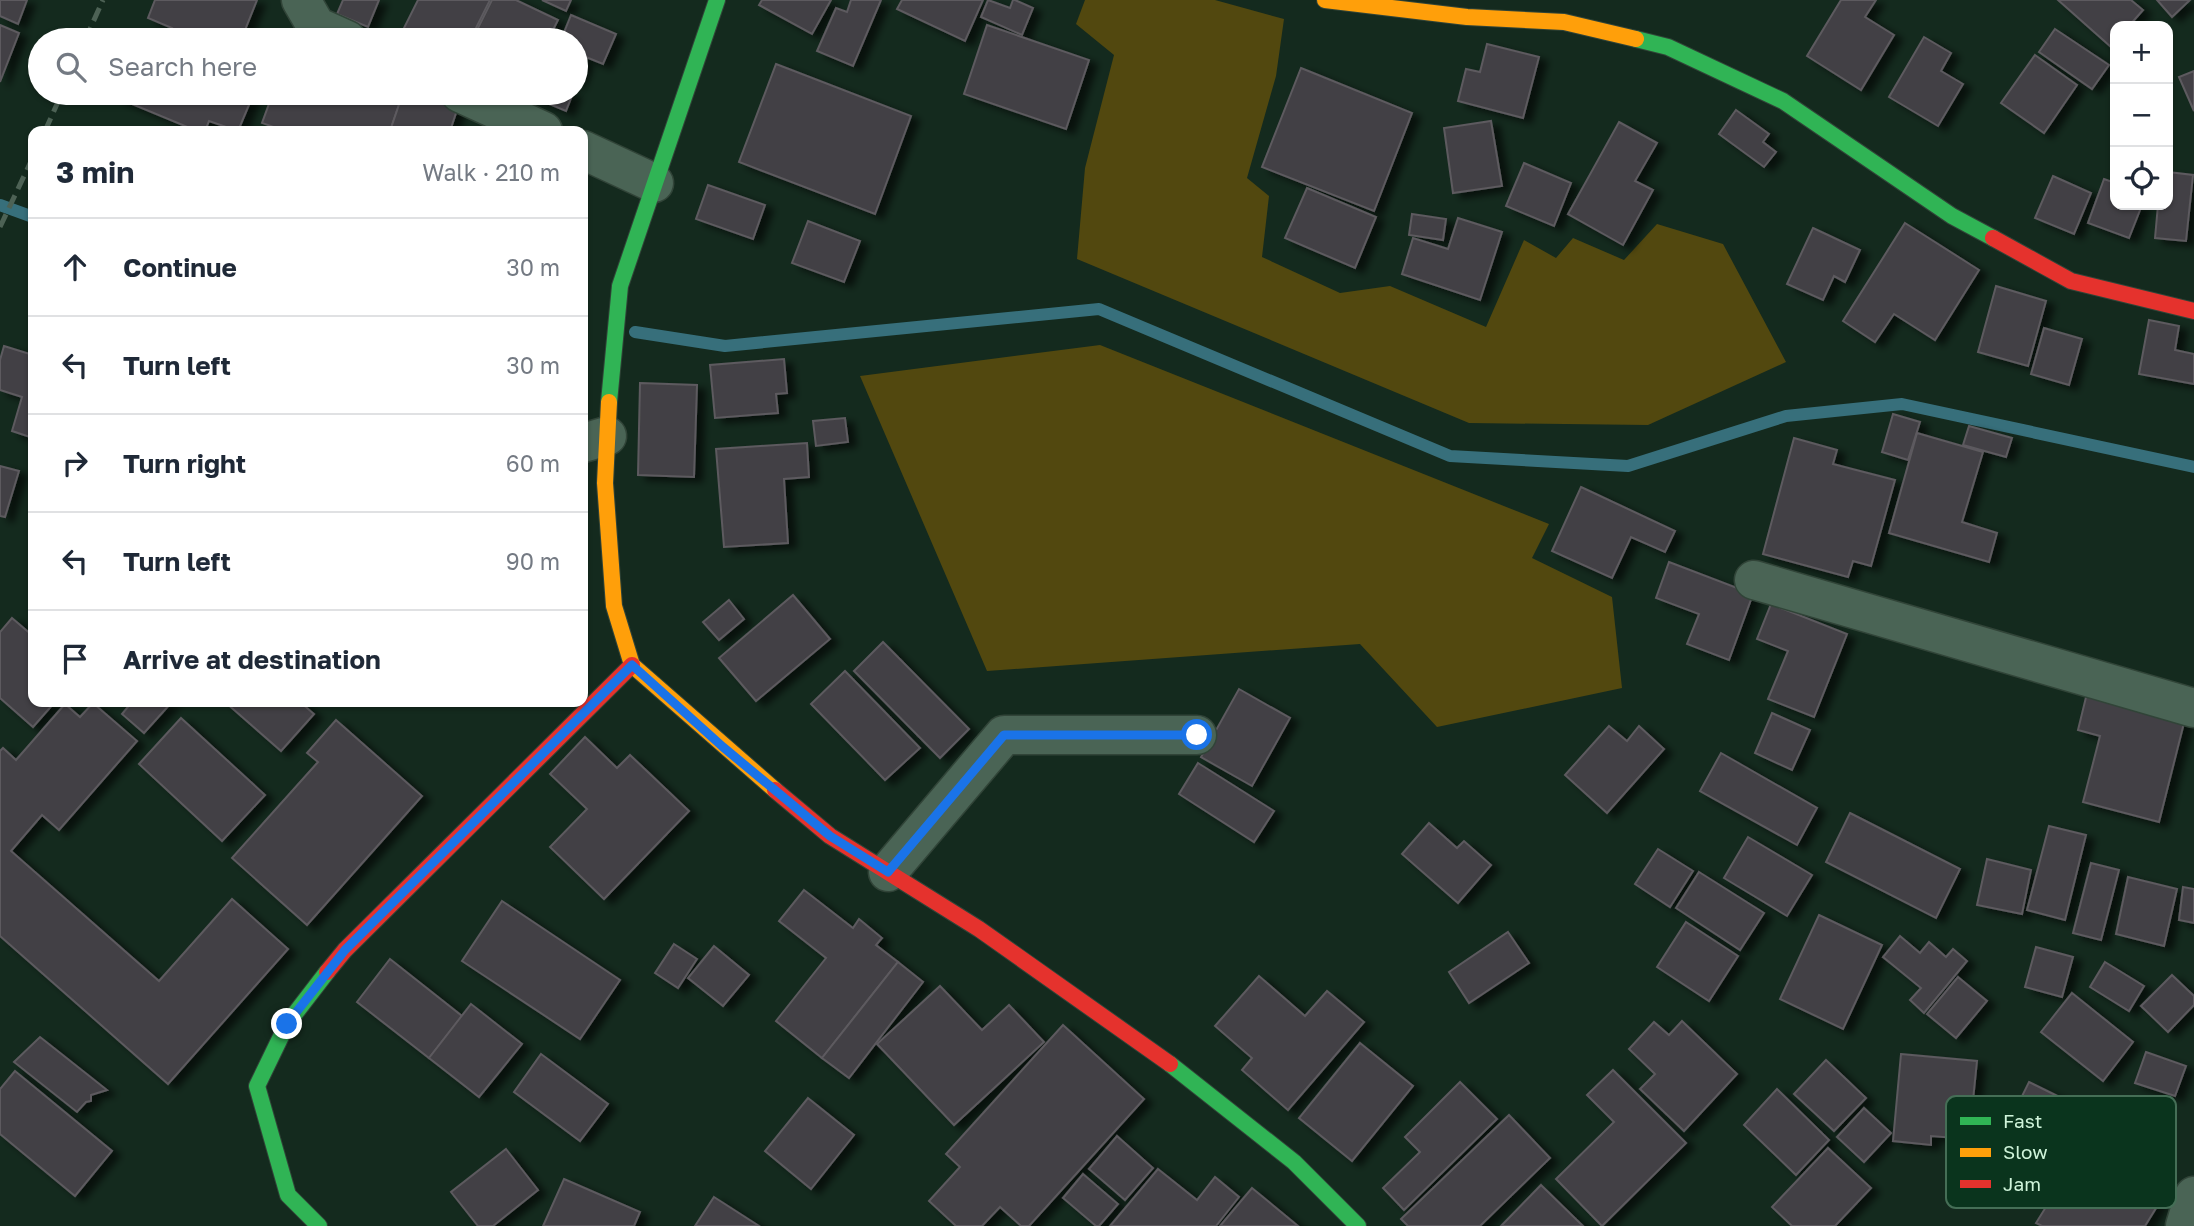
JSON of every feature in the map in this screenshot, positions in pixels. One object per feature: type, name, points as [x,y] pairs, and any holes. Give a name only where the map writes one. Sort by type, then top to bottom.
[{"type":"street","points":[[301,0],[316,26],[320,28]]},
{"type":"street","points":[[717,0],[620,286],[595,439],[605,483],[614,606],[632,665],[723,747],[830,836],[979,929],[1172,1065],[1294,1162],[1358,1226]]},
{"type":"street","points":[[1325,0],[1467,17],[1564,22],[1668,47],[1783,101],[1952,216],[2071,282],[2194,311]]},
{"type":"street","points":[[486,105],[531,126]]},
{"type":"street","points":[[588,152],[654,183]]},
{"type":"street","points":[[1754,580],[2194,708]]},
{"type":"street","points":[[319,1226],[288,1195],[257,1086],[287,1024],[345,950],[632,665]]},
{"type":"street","points":[[888,872],[1004,735],[1197,735]]},
{"type":"street","points":[[2185,1226],[2194,1196]]},
{"type":"shaded area","points":[[1085,0],[1215,0],[1284,19],[1276,76],[1247,178],[1269,196],[1262,257],[1340,293],[1390,286],[1486,327],[1524,240],[1556,258],[1573,238],[1624,260],[1657,224],[1723,244],[1786,362],[1648,425],[1469,423],[1077,259],[1085,168],[1114,55],[1076,24]]},
{"type":"shaded area","points":[[1100,345],[1549,524],[1532,558],[1612,597],[1622,688],[1437,727],[1360,644],[987,671],[860,376]]},
{"type":"building","points":[[0,0],[27,0],[18,24],[0,16]]},
{"type":"building","points":[[155,0],[257,0],[246,28],[172,28],[148,18]]},
{"type":"building","points":[[343,0],[379,0],[368,27],[337,14]]},
{"type":"building","points":[[418,0],[490,0],[476,28],[404,28]]},
{"type":"building","points":[[492,0],[516,0],[558,20],[554,28],[478,28]]},
{"type":"building","points":[[542,0],[571,0],[566,11]]},
{"type":"building","points":[[762,0],[831,0],[812,34],[759,5]]},
{"type":"building","points":[[851,0],[881,0],[853,66],[817,51],[836,8],[847,12]]},
{"type":"building","points":[[902,0],[983,0],[965,41],[897,9]]},
{"type":"building","points":[[988,0],[1010,8],[1015,0],[1033,8],[1022,35],[981,17]]},
{"type":"building","points":[[1841,0],[1876,0],[1865,17],[1894,35],[1861,90],[1807,56]]},
{"type":"building","points":[[2058,0],[2131,0],[2143,10],[2133,21],[2110,21],[2110,46]]},
{"type":"building","points":[[2157,0],[2190,0],[2172,17]]},
{"type":"building","points":[[571,15],[616,34],[603,64],[588,58],[588,28],[566,28]]},
{"type":"building","points":[[0,25],[19,33],[0,82]]},
{"type":"building","points":[[987,25],[1089,60],[1066,129],[964,94]]},
{"type":"building","points":[[2055,29],[2109,65],[2092,89],[2039,52]]},
{"type":"building","points":[[1924,37],[1951,53],[1941,71],[1963,84],[1938,126],[1889,97]]},
{"type":"building","points":[[1487,44],[1539,57],[1523,118],[1458,101],[1466,69],[1480,72]]},
{"type":"building","points":[[2035,55],[2077,85],[2044,133],[2001,103]]},
{"type":"building","points":[[776,64],[911,116],[875,214],[739,162]]},
{"type":"building","points":[[1301,68],[1412,113],[1374,211],[1262,167]]},
{"type":"building","points":[[2194,71],[2194,111],[2179,77]]},
{"type":"building","points":[[134,105],[249,105],[240,126],[224,126],[209,121],[207,126],[185,126]]},
{"type":"building","points":[[269,105],[399,105],[392,126],[271,126],[262,123]]},
{"type":"building","points":[[399,105],[459,105],[452,126],[392,126]]},
{"type":"building","points":[[552,105],[568,105],[566,111]]},
{"type":"building","points":[[1736,110],[1769,134],[1763,142],[1776,152],[1764,167],[1719,134]]},
{"type":"building","points":[[1491,121],[1502,186],[1453,193],[1444,128]]},
{"type":"building","points":[[1619,122],[1657,143],[1635,181],[1653,190],[1623,245],[1568,214]]},
{"type":"building","points":[[1524,163],[1571,183],[1554,226],[1506,206]]},
{"type":"building","points":[[2173,173],[2193,175],[2186,241],[2155,238],[2158,210],[2173,210]]},
{"type":"building","points":[[2053,176],[2091,193],[2074,234],[2035,218]]},
{"type":"building","points":[[2104,179],[2110,181],[2110,210],[2140,210],[2129,238],[2088,223]]},
{"type":"building","points":[[708,185],[765,205],[753,239],[696,219]]},
{"type":"building","points":[[1307,188],[1376,217],[1355,268],[1285,238]]},
{"type":"building","points":[[1412,214],[1446,219],[1443,240],[1409,235]]},
{"type":"building","points":[[1458,218],[1502,232],[1480,300],[1402,274],[1413,238],[1448,249]]},
{"type":"building","points":[[808,221],[860,241],[844,282],[792,263]]},
{"type":"building","points":[[1905,223],[1979,270],[1935,340],[1894,314],[1875,342],[1843,321]]},
{"type":"building","points":[[1813,228],[1860,250],[1845,282],[1834,276],[1823,300],[1787,284]]},
{"type":"building","points":[[1996,286],[2046,301],[2028,366],[1978,352]]},
{"type":"building","points":[[2149,320],[2179,326],[2175,350],[2194,354],[2194,384],[2139,374]]},
{"type":"building","points":[[2044,328],[2082,339],[2069,385],[2031,374]]},
{"type":"building","points":[[4,346],[28,353],[28,436],[12,431],[22,397],[0,390],[0,360]]},
{"type":"building","points":[[784,359],[787,393],[776,394],[778,413],[715,418],[710,365]]},
{"type":"building","points":[[640,383],[697,385],[694,477],[638,475]]},
{"type":"building","points":[[1893,414],[1920,422],[1908,460],[1882,452]]},
{"type":"building","points":[[845,418],[848,442],[816,446],[813,421]]},
{"type":"building","points":[[1969,426],[2012,438],[2006,457],[1963,445]]},
{"type":"building","points":[[1917,433],[1983,452],[1962,522],[1997,533],[1989,562],[1889,533]]},
{"type":"building","points":[[1794,438],[1837,450],[1833,464],[1895,480],[1871,566],[1853,561],[1848,577],[1763,554]]},
{"type":"building","points":[[807,443],[809,477],[784,479],[788,543],[724,547],[716,449]]},
{"type":"building","points":[[0,466],[19,471],[5,517],[0,516]]},
{"type":"building","points":[[1581,487],[1675,531],[1665,552],[1631,537],[1612,578],[1552,551]]},
{"type":"building","points":[[1669,562],[1753,594],[1729,660],[1687,644],[1699,614],[1656,598]]},
{"type":"building","points":[[793,595],[830,639],[756,701],[719,658]]},
{"type":"building","points":[[729,600],[744,619],[719,640],[703,622]]},
{"type":"building","points":[[1771,604],[1847,634],[1814,717],[1768,699],[1788,651],[1757,639]]},
{"type":"building","points":[[12,618],[28,632],[28,707],[51,707],[33,727],[0,698],[0,632]]},
{"type":"building","points":[[883,642],[969,729],[940,758],[854,671]]},
{"type":"building","points":[[845,671],[920,748],[885,780],[811,704]]},
{"type":"building","points":[[1239,689],[1290,718],[1252,786],[1201,757]]},
{"type":"building","points":[[2088,689],[2186,715],[2159,822],[2083,802],[2100,736],[2078,730]]},
{"type":"building","points":[[62,707],[68,707],[80,717],[89,707],[98,707],[137,741],[59,830],[42,815],[11,851],[159,981],[232,899],[288,949],[168,1084],[0,936],[0,751],[3,748],[16,760]]},
{"type":"building","points":[[128,707],[167,707],[144,733],[122,714]]},
{"type":"building","points":[[231,707],[306,707],[314,714],[281,751]]},
{"type":"building","points":[[1772,713],[1810,730],[1792,770],[1755,753]]},
{"type":"building","points":[[181,718],[265,795],[222,841],[139,764]]},
{"type":"building","points":[[336,720],[422,796],[307,925],[232,858],[318,762],[307,753]]},
{"type":"building","points":[[1609,726],[1627,741],[1639,726],[1664,749],[1607,813],[1565,775]]},
{"type":"building","points":[[585,737],[617,768],[630,755],[689,811],[604,899],[550,847],[587,809],[550,774]]},
{"type":"building","points":[[1721,753],[1817,808],[1797,845],[1700,791]]},
{"type":"building","points":[[1198,763],[1274,811],[1254,842],[1179,794]]},
{"type":"building","points":[[1850,813],[1960,869],[1936,918],[1826,862]]},
{"type":"building","points":[[1429,823],[1457,848],[1464,841],[1491,865],[1458,903],[1402,854]]},
{"type":"building","points":[[2049,826],[2086,835],[2065,920],[2027,910]]},
{"type":"building","points":[[1748,837],[1812,875],[1787,916],[1724,878]]},
{"type":"building","points":[[1658,849],[1693,871],[1670,907],[1635,884]]},
{"type":"building","points":[[1987,859],[2031,870],[2022,914],[1977,905]]},
{"type":"building","points":[[2091,863],[2119,870],[2101,940],[2073,933]]},
{"type":"building","points":[[1699,872],[1764,913],[1740,950],[1676,908]]},
{"type":"building","points":[[2128,877],[2177,889],[2164,946],[2116,934]]},
{"type":"building","points":[[2183,887],[2194,889],[2194,923],[2179,920]]},
{"type":"building","points":[[804,890],[853,928],[859,919],[882,938],[876,945],[898,962],[822,1058],[776,1021],[826,958],[779,921]]},
{"type":"building","points":[[502,901],[620,980],[580,1039],[462,961]]},
{"type":"building","points":[[1819,915],[1882,945],[1843,1029],[1780,999]]},
{"type":"building","points":[[1686,922],[1738,956],[1709,1001],[1657,967]]},
{"type":"building","points":[[1508,932],[1529,963],[1469,1003],[1449,972]]},
{"type":"building","points":[[1900,936],[1920,953],[1929,942],[1946,957],[1953,949],[1967,961],[1924,1013],[1910,1000],[1921,988],[1883,957]]},
{"type":"building","points":[[674,944],[697,959],[678,988],[655,973]]},
{"type":"building","points":[[714,946],[749,975],[723,1006],[688,978]]},
{"type":"building","points":[[2036,947],[2073,957],[2062,997],[2025,987]]},
{"type":"building","points":[[390,959],[462,1016],[429,1058],[357,1002]]},
{"type":"building","points":[[898,962],[923,982],[849,1078],[822,1058]]},
{"type":"building","points":[[2105,962],[2144,986],[2129,1011],[2090,987]]},
{"type":"building","points":[[2172,975],[2194,996],[2194,1005],[2168,1032],[2141,1006]]},
{"type":"building","points":[[1259,976],[1305,1016],[1327,991],[1364,1022],[1288,1110],[1242,1070],[1252,1058],[1215,1026]]},
{"type":"building","points":[[1958,977],[1987,1001],[1956,1038],[1927,1014]]},
{"type":"building","points":[[940,986],[982,1030],[1009,1005],[1044,1042],[954,1125],[877,1044]]},
{"type":"building","points":[[2072,993],[2133,1042],[2103,1081],[2041,1032]]},
{"type":"building","points":[[471,1004],[522,1044],[479,1097],[429,1058]]},
{"type":"building","points":[[1682,1021],[1737,1074],[1684,1131],[1640,1089],[1655,1074],[1629,1049],[1654,1022],[1669,1035]]},
{"type":"building","points":[[1063,1025],[1144,1099],[1029,1226],[1021,1226],[1000,1207],[982,1226],[956,1226],[929,1201],[960,1167],[946,1154]]},
{"type":"building","points":[[40,1037],[107,1090],[91,1095],[91,1101],[86,1102],[77,1112],[14,1062]]},
{"type":"building","points":[[1360,1043],[1413,1086],[1352,1161],[1299,1118]]},
{"type":"building","points":[[2146,1052],[2186,1066],[2175,1096],[2135,1083]]},
{"type":"building","points":[[541,1054],[608,1104],[580,1141],[514,1092]]},
{"type":"building","points":[[1901,1054],[1977,1061],[1973,1096],[1946,1096],[1946,1137],[1931,1136],[1931,1145],[1893,1141]]},
{"type":"building","points":[[1826,1060],[1866,1098],[1834,1131],[1794,1094]]},
{"type":"building","points":[[1613,1070],[1686,1143],[1602,1226],[1556,1179],[1614,1122],[1587,1095]]},
{"type":"building","points":[[15,1071],[112,1151],[75,1196],[0,1134],[0,1089]]},
{"type":"building","points":[[1460,1082],[1497,1119],[1404,1210],[1383,1188],[1420,1152],[1405,1137]]},
{"type":"building","points":[[2029,1082],[2057,1096],[2022,1096]]},
{"type":"building","points":[[1777,1089],[1829,1140],[1796,1175],[1744,1125]]},
{"type":"building","points":[[808,1098],[854,1135],[811,1189],[765,1151]]},
{"type":"building","points":[[1864,1108],[1891,1133],[1864,1162],[1837,1137]]},
{"type":"building","points":[[1509,1115],[1550,1158],[1480,1226],[1408,1226],[1401,1219]]},
{"type":"building","points":[[1117,1136],[1153,1168],[1125,1200],[1089,1169]]},
{"type":"building","points":[[1828,1148],[1871,1188],[1835,1226],[1792,1226],[1772,1207]]},
{"type":"building","points":[[506,1149],[538,1190],[493,1226],[478,1226],[451,1192]]},
{"type":"building","points":[[1158,1169],[1197,1200],[1215,1177],[1239,1197],[1216,1226],[1110,1226]]},
{"type":"building","points":[[1083,1174],[1118,1204],[1099,1226],[1063,1198]]},
{"type":"building","points":[[564,1179],[640,1212],[634,1226],[543,1226]]},
{"type":"building","points":[[1541,1185],[1583,1226],[1501,1226]]},
{"type":"building","points":[[1252,1188],[1298,1226],[1220,1226]]},
{"type":"building","points":[[714,1197],[759,1226],[695,1226]]},
{"type":"building","points":[[2045,1208],[2156,1208],[2145,1226],[2042,1226],[2036,1223]]},
{"type":"waterway","points":[[0,205],[28,215]]},
{"type":"waterway","points":[[635,332],[725,346],[1099,309],[1450,456],[1628,466],[1786,416],[1902,404],[2194,467]]},
{"type":"railway","points":[[90,28],[103,0]]},
{"type":"railway","points":[[47,126],[57,105]]},
{"type":"railway","points":[[0,227],[28,168]]},
{"type":"traffic: fast","points":[[609,402],[620,286],[717,0]]},
{"type":"traffic: fast","points":[[1636,39],[1668,47],[1783,101],[1952,216],[1993,238]]},
{"type":"traffic: fast","points":[[319,1226],[288,1195],[257,1086],[287,1024],[327,972]]},
{"type":"traffic: fast","points":[[1170,1064],[1294,1162],[1358,1226]]},
{"type":"traffic: slow","points":[[1325,0],[1467,17],[1564,22],[1636,39]]},
{"type":"traffic: slow","points":[[609,402],[605,483],[614,606],[632,665],[775,790]]},
{"type":"traffic: jam","points":[[1993,238],[2071,281],[2194,311]]},
{"type":"traffic: jam","points":[[327,972],[345,950],[632,665]]},
{"type":"traffic: jam","points":[[775,790],[830,836],[979,929],[1170,1064]]},
{"type":"route","points":[[287,1024],[345,950],[632,665],[723,747],[830,836],[888,872],[1004,735],[1197,735]]}]
